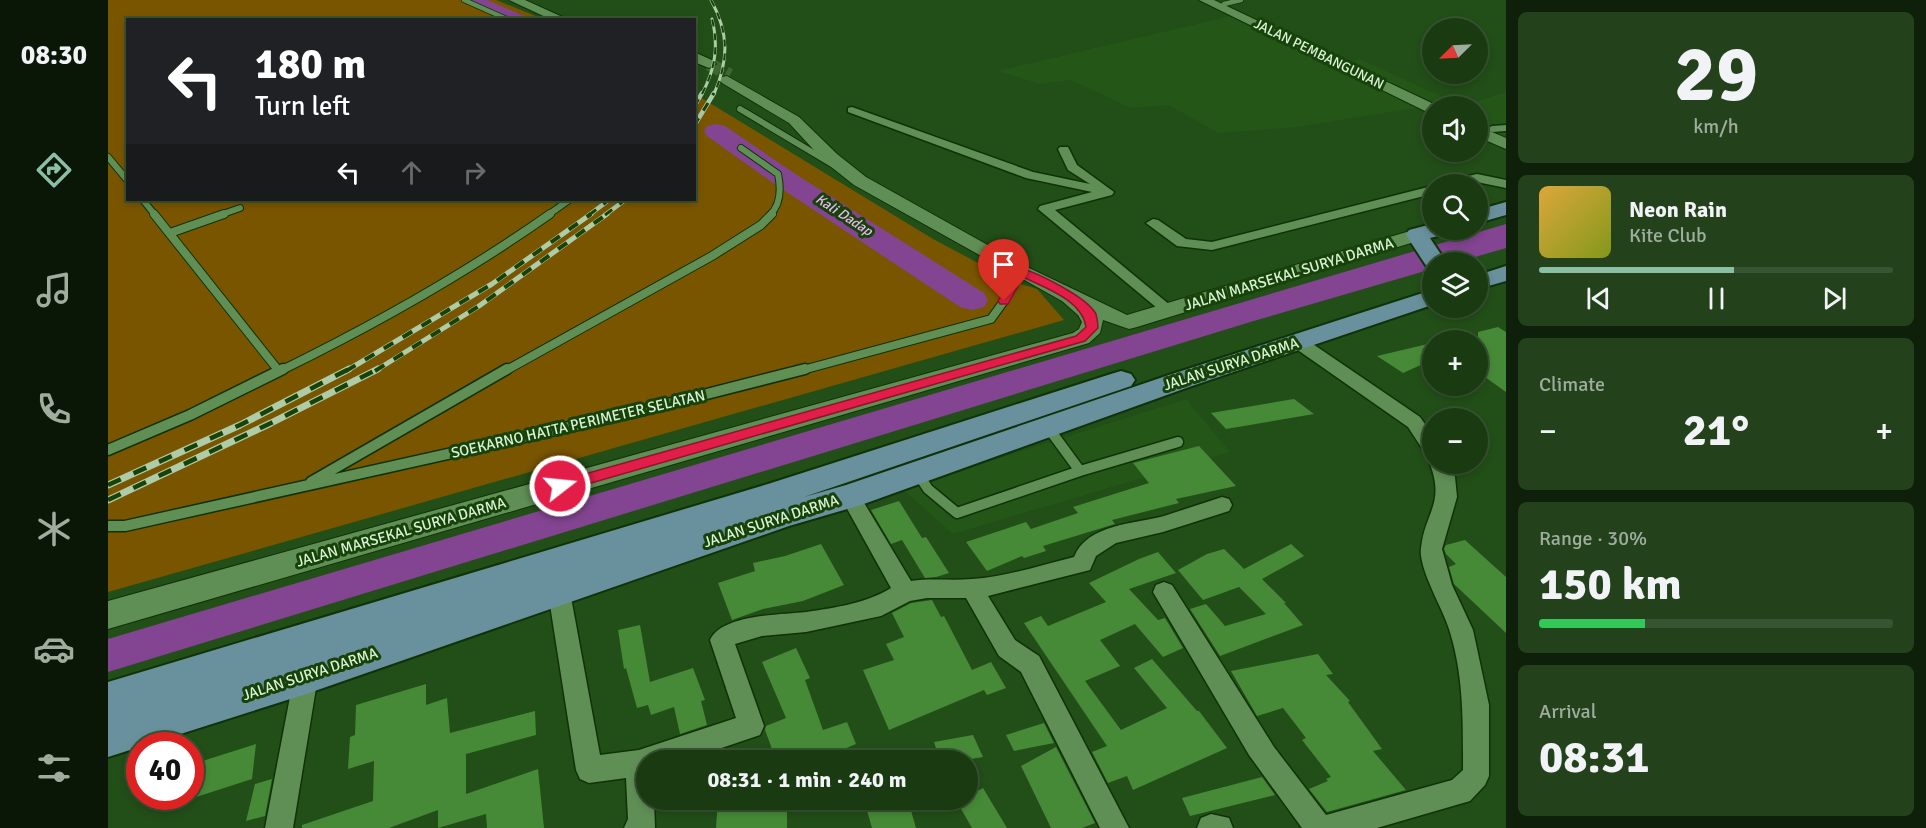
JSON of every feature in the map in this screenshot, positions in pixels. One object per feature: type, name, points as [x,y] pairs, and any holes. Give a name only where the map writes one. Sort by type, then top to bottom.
[{"type":"main road","points":[[515,0],[560,18]]},
{"type":"main road","name":"JALAN PEMBANGUNAN","points":[[1205,0],[1422,104]]},
{"type":"main road","name":"JALAN PEMBANGUNAN","points":[[1220,2],[1422,96]]},
{"type":"main road","points":[[538,10],[568,18]]},
{"type":"main road","points":[[888,198],[870,184],[804,117],[728,78],[794,120],[831,158],[860,181],[888,198],[1020,272],[1120,320],[1133,321],[1164,312]]},
{"type":"main road","points":[[1496,131],[1506,144]]},
{"type":"main road","points":[[1488,214],[1506,208]]},
{"type":"main road","name":"JALAN MARSEKAL SURYA DARMA","points":[[1164,312],[1428,244]]},
{"type":"main road","points":[[1488,278],[1506,273]]},
{"type":"main road","name":"JALAN SURYA DARMA","points":[[108,701],[769,496],[1422,280]]},
{"type":"main road","name":"JALAN MARSEKAL SURYA DARMA","points":[[108,615],[1081,338],[1092,328],[1090,314],[1078,303],[1050,286]]},
{"type":"main road","name":"JALAN SURYA DARMA","points":[[108,737],[306,676],[784,515],[850,496],[1047,426],[1422,300]]},
{"type":"street","points":[[852,110],[1030,175],[1108,192]]},
{"type":"street","points":[[1064,149],[1072,167],[1108,192]]},
{"type":"street","points":[[1488,180],[1506,184]]},
{"type":"street","points":[[1108,192],[1045,209],[1164,312]]},
{"type":"street","points":[[1153,223],[1182,243],[1212,246],[1422,193]]},
{"type":"street","points":[[1298,342],[1414,422],[1422,434]]},
{"type":"street","points":[[1328,828],[1460,791],[1476,776],[1476,705],[1461,630],[1442,585],[1431,549],[1447,497],[1444,474]]},
{"type":"street","points":[[850,496],[906,592]]},
{"type":"street","points":[[678,750],[751,726],[722,640],[732,634],[762,626],[806,622],[881,606],[906,592],[927,588],[972,589],[1009,583],[1082,564],[1087,551],[1110,536],[1163,524],[1222,505]]},
{"type":"street","points":[[972,589],[1007,648],[1030,663],[1115,828]]},
{"type":"street","points":[[559,592],[589,770],[636,763]]},
{"type":"street","points":[[1164,592],[1184,620],[1213,674],[1260,749],[1319,828]]},
{"type":"street","points":[[279,828],[306,676]]},
{"type":"street","points":[[638,828],[642,826],[641,810]]},
{"type":"street","points":[[1211,828],[1219,828]]},
{"type":"lane","points":[[464,0],[504,18]]},
{"type":"lane","points":[[1220,2],[1241,0]]},
{"type":"lane","points":[[740,109],[860,181]]},
{"type":"lane","points":[[304,486],[380,439],[712,256],[761,225],[775,210],[781,189],[778,174],[741,148]]},
{"type":"lane","points":[[108,157],[126,179]]},
{"type":"lane","points":[[144,201],[278,370]]},
{"type":"lane","points":[[108,450],[190,415],[361,331],[492,255],[568,201]]},
{"type":"lane","points":[[170,233],[240,208]]},
{"type":"lane","name":"SOEKARNO HATTA PERIMETER SELATAN","points":[[108,526],[135,524],[636,412],[991,319],[1020,272]]},
{"type":"lane","points":[[1047,426],[1080,471]]},
{"type":"lane","points":[[917,472],[928,489],[957,513],[1080,471],[1178,442]]},
{"type":"shaded area","points":[[108,0],[496,0],[541,18],[126,18],[126,201],[696,201],[696,95],[933,239],[1014,282],[1037,289],[1064,320],[108,592]]},
{"type":"shaded area","points":[[1235,15],[1341,64],[1360,59],[1440,96],[1422,96],[1422,107],[1297,127],[1218,133],[1169,105],[1131,108],[1071,80],[1040,84],[998,71]]},
{"type":"shaded area","points":[[1506,92],[1506,143],[1488,135],[1488,98]]},
{"type":"shaded area","points":[[1506,224],[1506,248],[1488,253],[1422,252],[1422,272],[1257,320],[108,672],[108,639],[1452,240],[1488,240],[1488,229]]},
{"type":"shaded area","points":[[1186,399],[1230,452],[953,534],[902,489]]},
{"type":"building","points":[[1498,327],[1506,332],[1506,392],[1488,379],[1488,330],[1486,330]]},
{"type":"building","points":[[1422,345],[1422,364],[1403,373],[1377,356]]},
{"type":"building","points":[[1294,399],[1314,414],[1226,429],[1211,413]]},
{"type":"building","points":[[1199,446],[1236,486],[1176,499],[1179,503],[1112,520],[1115,524],[1043,546],[1046,551],[1024,558],[1022,556],[987,571],[966,542],[1026,522],[1031,529],[1078,513],[1073,507],[1149,483],[1133,463]]},
{"type":"building","points":[[899,501],[922,538],[926,537],[949,573],[925,578],[902,540],[891,544],[871,510]]},
{"type":"building","points":[[1465,540],[1506,577],[1506,633],[1454,584],[1449,567],[1456,564],[1444,549],[1446,545]]},
{"type":"building","points":[[821,544],[844,585],[803,601],[763,609],[732,620],[718,583],[755,571],[753,563],[785,556]]},
{"type":"building","points":[[1291,544],[1304,556],[1262,579],[1286,603],[1284,603],[1303,625],[1220,656],[1190,609],[1206,604],[1225,626],[1266,614],[1239,587],[1203,600],[1178,570],[1207,554],[1224,549],[1244,569]]},
{"type":"building","points":[[1158,552],[1176,573],[1129,589],[1158,620],[1165,618],[1183,648],[1163,657],[1135,624],[1100,640],[1120,666],[1085,681],[1121,730],[1167,708],[1134,668],[1152,659],[1199,711],[1227,748],[1133,790],[1127,776],[1108,783],[1092,752],[1107,746],[1024,623],[1041,616],[1048,626],[1106,602],[1089,583]]},
{"type":"building","points":[[932,600],[941,617],[944,616],[972,670],[991,662],[1006,688],[987,695],[984,690],[889,730],[863,670],[894,660],[886,644],[904,637],[892,613],[911,603]]},
{"type":"building","points":[[640,625],[650,682],[693,668],[705,700],[701,701],[707,725],[680,734],[674,707],[651,715],[648,705],[637,708],[626,668],[624,669],[618,630]]},
{"type":"building","points":[[796,648],[810,678],[805,680],[823,730],[847,722],[856,744],[842,750],[772,750],[765,730],[766,726],[786,718],[762,662]]},
{"type":"building","points":[[1318,654],[1333,674],[1326,675],[1350,701],[1348,702],[1382,749],[1373,751],[1406,790],[1327,812],[1309,789],[1328,781],[1326,779],[1331,777],[1302,740],[1306,738],[1283,708],[1257,716],[1231,671]]},
{"type":"building","points":[[426,684],[426,705],[447,698],[450,733],[535,711],[536,735],[466,754],[466,794],[538,769],[544,828],[487,828],[486,814],[438,828],[438,810],[389,828],[302,828],[302,825],[373,801],[374,761],[348,769],[350,737],[355,735],[356,705]]},
{"type":"building","points":[[1044,723],[1054,743],[1014,751],[1006,735]]},
{"type":"building","points":[[973,735],[983,757],[978,758],[978,750],[937,750],[934,742]]},
{"type":"building","points":[[256,744],[252,779],[204,794],[204,761]]},
{"type":"building","points":[[1056,747],[1095,823],[1082,828],[1051,828],[1021,766]]},
{"type":"building","points":[[1262,777],[1275,795],[1190,816],[1182,798]]},
{"type":"building","points":[[272,779],[265,816],[246,821],[255,784]]},
{"type":"building","points":[[983,788],[1007,828],[972,828],[962,810],[978,810],[978,791]]},
{"type":"building","points":[[717,810],[787,810],[787,828],[716,828]]},
{"type":"building","points":[[867,810],[911,810],[916,828],[872,828]]},
{"type":"waterway","name":"Kali Dadap","points":[[473,0],[514,18]]},
{"type":"waterway","name":"Kali Dadap","points":[[716,131],[788,181],[972,300]]},
{"type":"tunnel","points":[[709,64],[730,75]]},
{"type":"railway","points":[[711,0],[721,24],[725,47],[722,70],[714,94]]},
{"type":"railway","points":[[702,94],[710,76],[714,58],[715,39],[712,19]]},
{"type":"railway","points":[[696,104],[702,93]]},
{"type":"railway","points":[[696,123],[714,93]]},
{"type":"railway","points":[[589,215],[608,201]]},
{"type":"railway","points":[[605,215],[624,201]]},
{"type":"railway","points":[[346,371],[492,284],[591,214]]},
{"type":"railway","points":[[375,371],[479,306],[607,214]]},
{"type":"railway","points":[[108,485],[240,425],[349,369]]},
{"type":"railway","points":[[108,500],[271,423],[378,369]]},
{"type":"route","points":[[560,486],[1081,338],[1092,328],[1093,322],[1090,314],[1078,303],[1020,272],[1004,301]]}]
